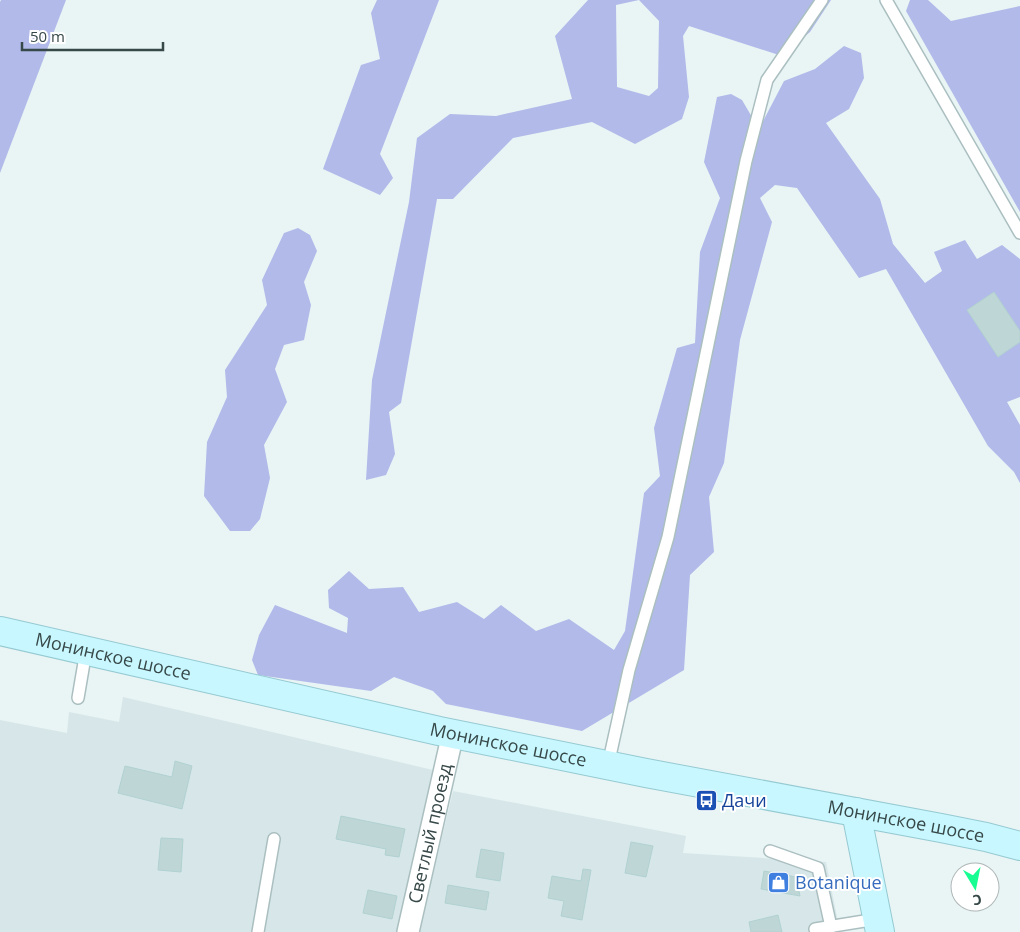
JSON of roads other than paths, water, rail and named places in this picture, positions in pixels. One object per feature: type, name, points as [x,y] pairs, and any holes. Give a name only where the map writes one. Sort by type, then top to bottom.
[{"type":"main road","name":"Монинское шоссе","points":[[0,631],[453,734],[959,832],[1020,846]]},
{"type":"main road","points":[[856,812],[879,926]]},
{"type":"street","name":"Светлый проезд","points":[[408,932],[453,734]]},
{"type":"lane","points":[[608,765],[629,670],[668,537],[746,161],[767,80],[822,0]]},
{"type":"lane","points":[[886,0],[1020,233]]},
{"type":"lane","points":[[78,698],[86,650]]},
{"type":"lane","points":[[258,932],[274,839]]},
{"type":"lane","points":[[770,851],[818,868],[831,927]]},
{"type":"lane","points":[[815,929],[879,926]]},
{"type":"place","name":"Дачи","points":[[706,801]]},
{"type":"place","name":"Botanique","points":[[779,883]]}]
